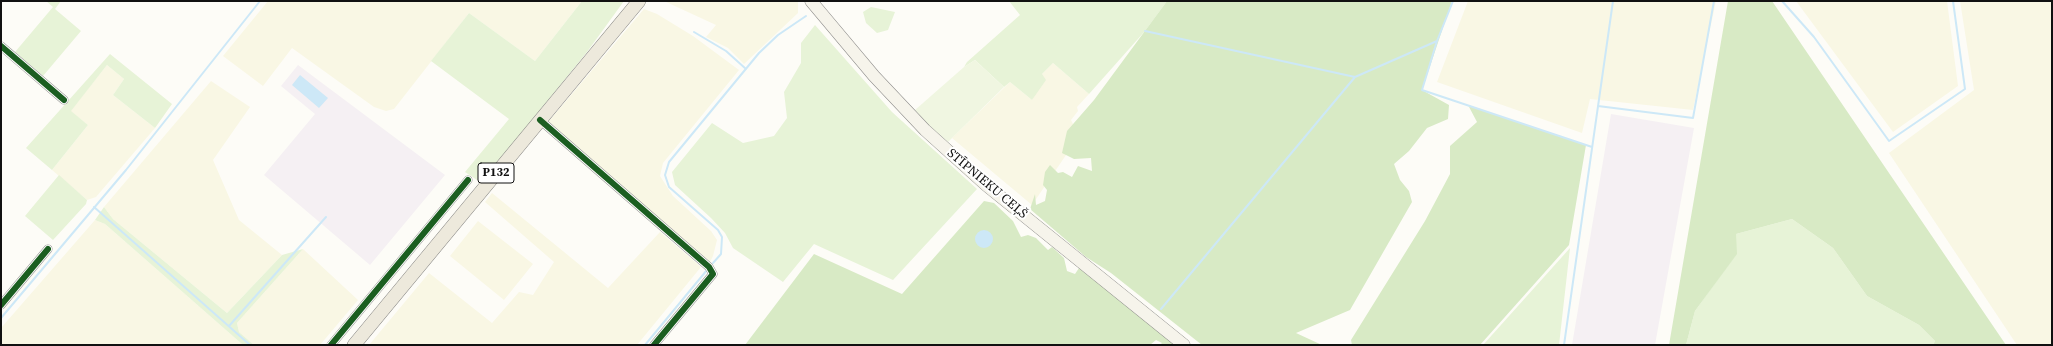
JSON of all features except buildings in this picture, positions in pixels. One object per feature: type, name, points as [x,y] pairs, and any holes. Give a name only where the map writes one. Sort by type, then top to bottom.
[{"type":"main road","name":"P132","points":[[354,345],[639,1]]},
{"type":"main road","name":"STĪPNIEKU CEĻŠ","points":[[811,1],[880,82],[925,130],[986,184],[1184,345]]},
{"type":"street","points":[[1,46],[64,100]]},
{"type":"street","points":[[540,120],[709,266],[714,274],[654,345]]},
{"type":"street","points":[[331,345],[468,180]]},
{"type":"street","points":[[1,305],[48,249]]},
{"type":"shaded area","points":[[268,1],[582,1],[535,61],[469,13],[394,109],[386,111],[374,107],[292,48],[263,86],[223,56]]},
{"type":"shaded area","points":[[664,1],[798,1],[798,13],[744,64],[728,48],[706,37],[716,25]]},
{"type":"shaded area","points":[[1468,1],[1716,1],[1693,110],[1590,99],[1582,133],[1437,82]]},
{"type":"shaded area","points":[[1796,1],[1947,1],[1958,86],[1893,132]]},
{"type":"shaded area","points":[[1960,1],[2052,1],[2052,345],[2017,345],[1889,153],[1974,90]]},
{"type":"shaded area","points":[[644,9],[657,14],[693,36],[739,70],[663,163],[660,176],[673,196],[711,231],[717,240],[710,262],[552,127],[549,121]]},
{"type":"shaded area","points":[[1053,63],[1089,94],[1077,107],[1078,111],[1071,120],[1079,136],[1032,205],[952,138],[1010,82],[1032,100],[1042,74]]},
{"type":"shaded area","points":[[107,65],[124,79],[113,95],[155,128],[96,197],[87,200],[52,170],[88,125],[70,111]]},
{"type":"shaded area","points":[[298,65],[445,175],[370,265],[264,175],[315,114],[281,86]]},
{"type":"shaded area","points":[[211,81],[250,107],[213,160],[239,220],[282,255],[227,313],[113,219],[104,207]]},
{"type":"shaded area","points":[[1611,114],[1694,128],[1655,345],[1572,345]]},
{"type":"shaded area","points":[[492,193],[608,288],[660,232],[701,267],[637,345],[369,345],[429,273],[492,323],[519,292],[533,295],[554,262],[485,202]]},
{"type":"shaded area","points":[[95,220],[105,224],[243,345],[1,345],[1,328]]},
{"type":"shaded area","points":[[478,221],[533,264],[504,300],[450,256]]},
{"type":"shaded area","points":[[303,249],[358,300],[320,345],[254,345],[239,332],[237,323]]},
{"type":"green space","points":[[46,1],[61,1],[55,9],[81,31],[43,76],[15,52],[53,7]]},
{"type":"green space","points":[[582,1],[624,1],[587,52],[485,178],[477,180],[465,172],[509,119],[431,61],[469,13],[535,61]]},
{"type":"green space","points":[[1009,1],[1167,1],[1145,31],[1089,94],[1053,63],[1042,74],[1046,80],[1032,100],[1010,82],[1004,87],[975,60],[964,67],[967,62],[1020,15]]},
{"type":"green space","points":[[1167,1],[1452,1],[1422,90],[1449,105],[1448,119],[1427,128],[1409,151],[1394,164],[1400,180],[1409,191],[1412,202],[1350,310],[1296,333],[1322,345],[1202,345],[1111,273],[1086,257],[1030,209],[1035,194],[1036,205],[1045,201],[1047,190],[1043,185],[1045,172],[1050,165],[1058,173],[1063,172],[1072,177],[1078,166],[1092,171],[1091,158],[1074,159],[1062,153],[1067,131],[1094,100]]},
{"type":"green space","points":[[1728,1],[1772,1],[2006,345],[1933,345],[1935,341],[1919,325],[1867,296],[1833,248],[1792,219],[1736,234],[1737,254],[1695,311],[1686,345],[1669,345]]},
{"type":"green space","points":[[871,7],[895,12],[888,30],[877,33],[866,23],[863,12]]},
{"type":"green space","points":[[815,25],[892,112],[977,189],[893,280],[814,244],[783,282],[733,248],[725,233],[675,185],[672,172],[712,123],[743,143],[774,136],[787,118],[784,92],[801,63],[801,43]]},
{"type":"green space","points":[[110,54],[172,104],[155,128],[113,95],[124,79],[107,65],[71,111],[88,125],[52,170],[26,148]]},
{"type":"green space","points":[[975,60],[1004,87],[948,142],[928,125],[915,110],[964,67]]},
{"type":"green space","points":[[1468,105],[1586,145],[1569,245],[1480,345],[1352,345],[1351,340],[1425,221],[1450,174],[1450,146],[1477,122]]},
{"type":"green space","points":[[59,175],[87,200],[86,204],[53,240],[25,216]]},
{"type":"green space","points":[[984,201],[994,203],[1013,221],[1021,237],[1028,235],[1036,238],[1048,250],[1052,247],[1064,258],[1067,271],[1075,274],[1079,268],[1180,345],[1160,345],[1162,343],[1156,340],[1150,345],[745,345],[814,254],[902,294]]},
{"type":"green space","points":[[104,207],[113,219],[227,313],[282,255],[303,249],[237,323],[239,332],[254,345],[243,345],[105,224],[95,220]]},
{"type":"green space","points":[[1792,219],[1833,248],[1867,296],[1919,325],[1935,341],[1933,345],[1686,345],[1695,311],[1736,254],[1736,234]]},
{"type":"green space","points":[[1570,248],[1559,345],[1483,345]]},
{"type":"water","points":[[300,75],[328,98],[319,108],[292,85]]},
{"type":"water","points":[[980,230],[988,230],[993,235],[991,246],[988,248],[980,248],[975,243],[975,235]]},
{"type":"waterway","points":[[1,318],[126,170],[260,1]]},
{"type":"waterway","points":[[1453,1],[1437,41],[1422,90],[1592,147]]},
{"type":"waterway","points":[[1564,345],[1613,1]]},
{"type":"waterway","points":[[1598,106],[1693,118],[1714,1]]},
{"type":"waterway","points":[[1782,1],[1814,37],[1889,141],[1965,89],[1953,1]]},
{"type":"waterway","points":[[713,263],[721,254],[722,237],[718,230],[669,187],[665,175],[669,162],[759,53],[778,35],[806,16]]},
{"type":"waterway","points":[[1145,31],[1355,77]]},
{"type":"waterway","points":[[694,32],[726,51],[746,69]]},
{"type":"waterway","points":[[1161,309],[1355,77],[1437,41]]},
{"type":"waterway","points":[[94,207],[250,345]]},
{"type":"waterway","points":[[229,326],[326,217]]},
{"type":"waterway","points":[[645,345],[707,270]]},
{"type":"cycle path","points":[[1,46],[64,100]]},
{"type":"cycle path","points":[[540,120],[709,267],[713,274],[654,345]]},
{"type":"cycle path","points":[[331,345],[468,180]]},
{"type":"cycle path","points":[[1,305],[48,249]]}]
